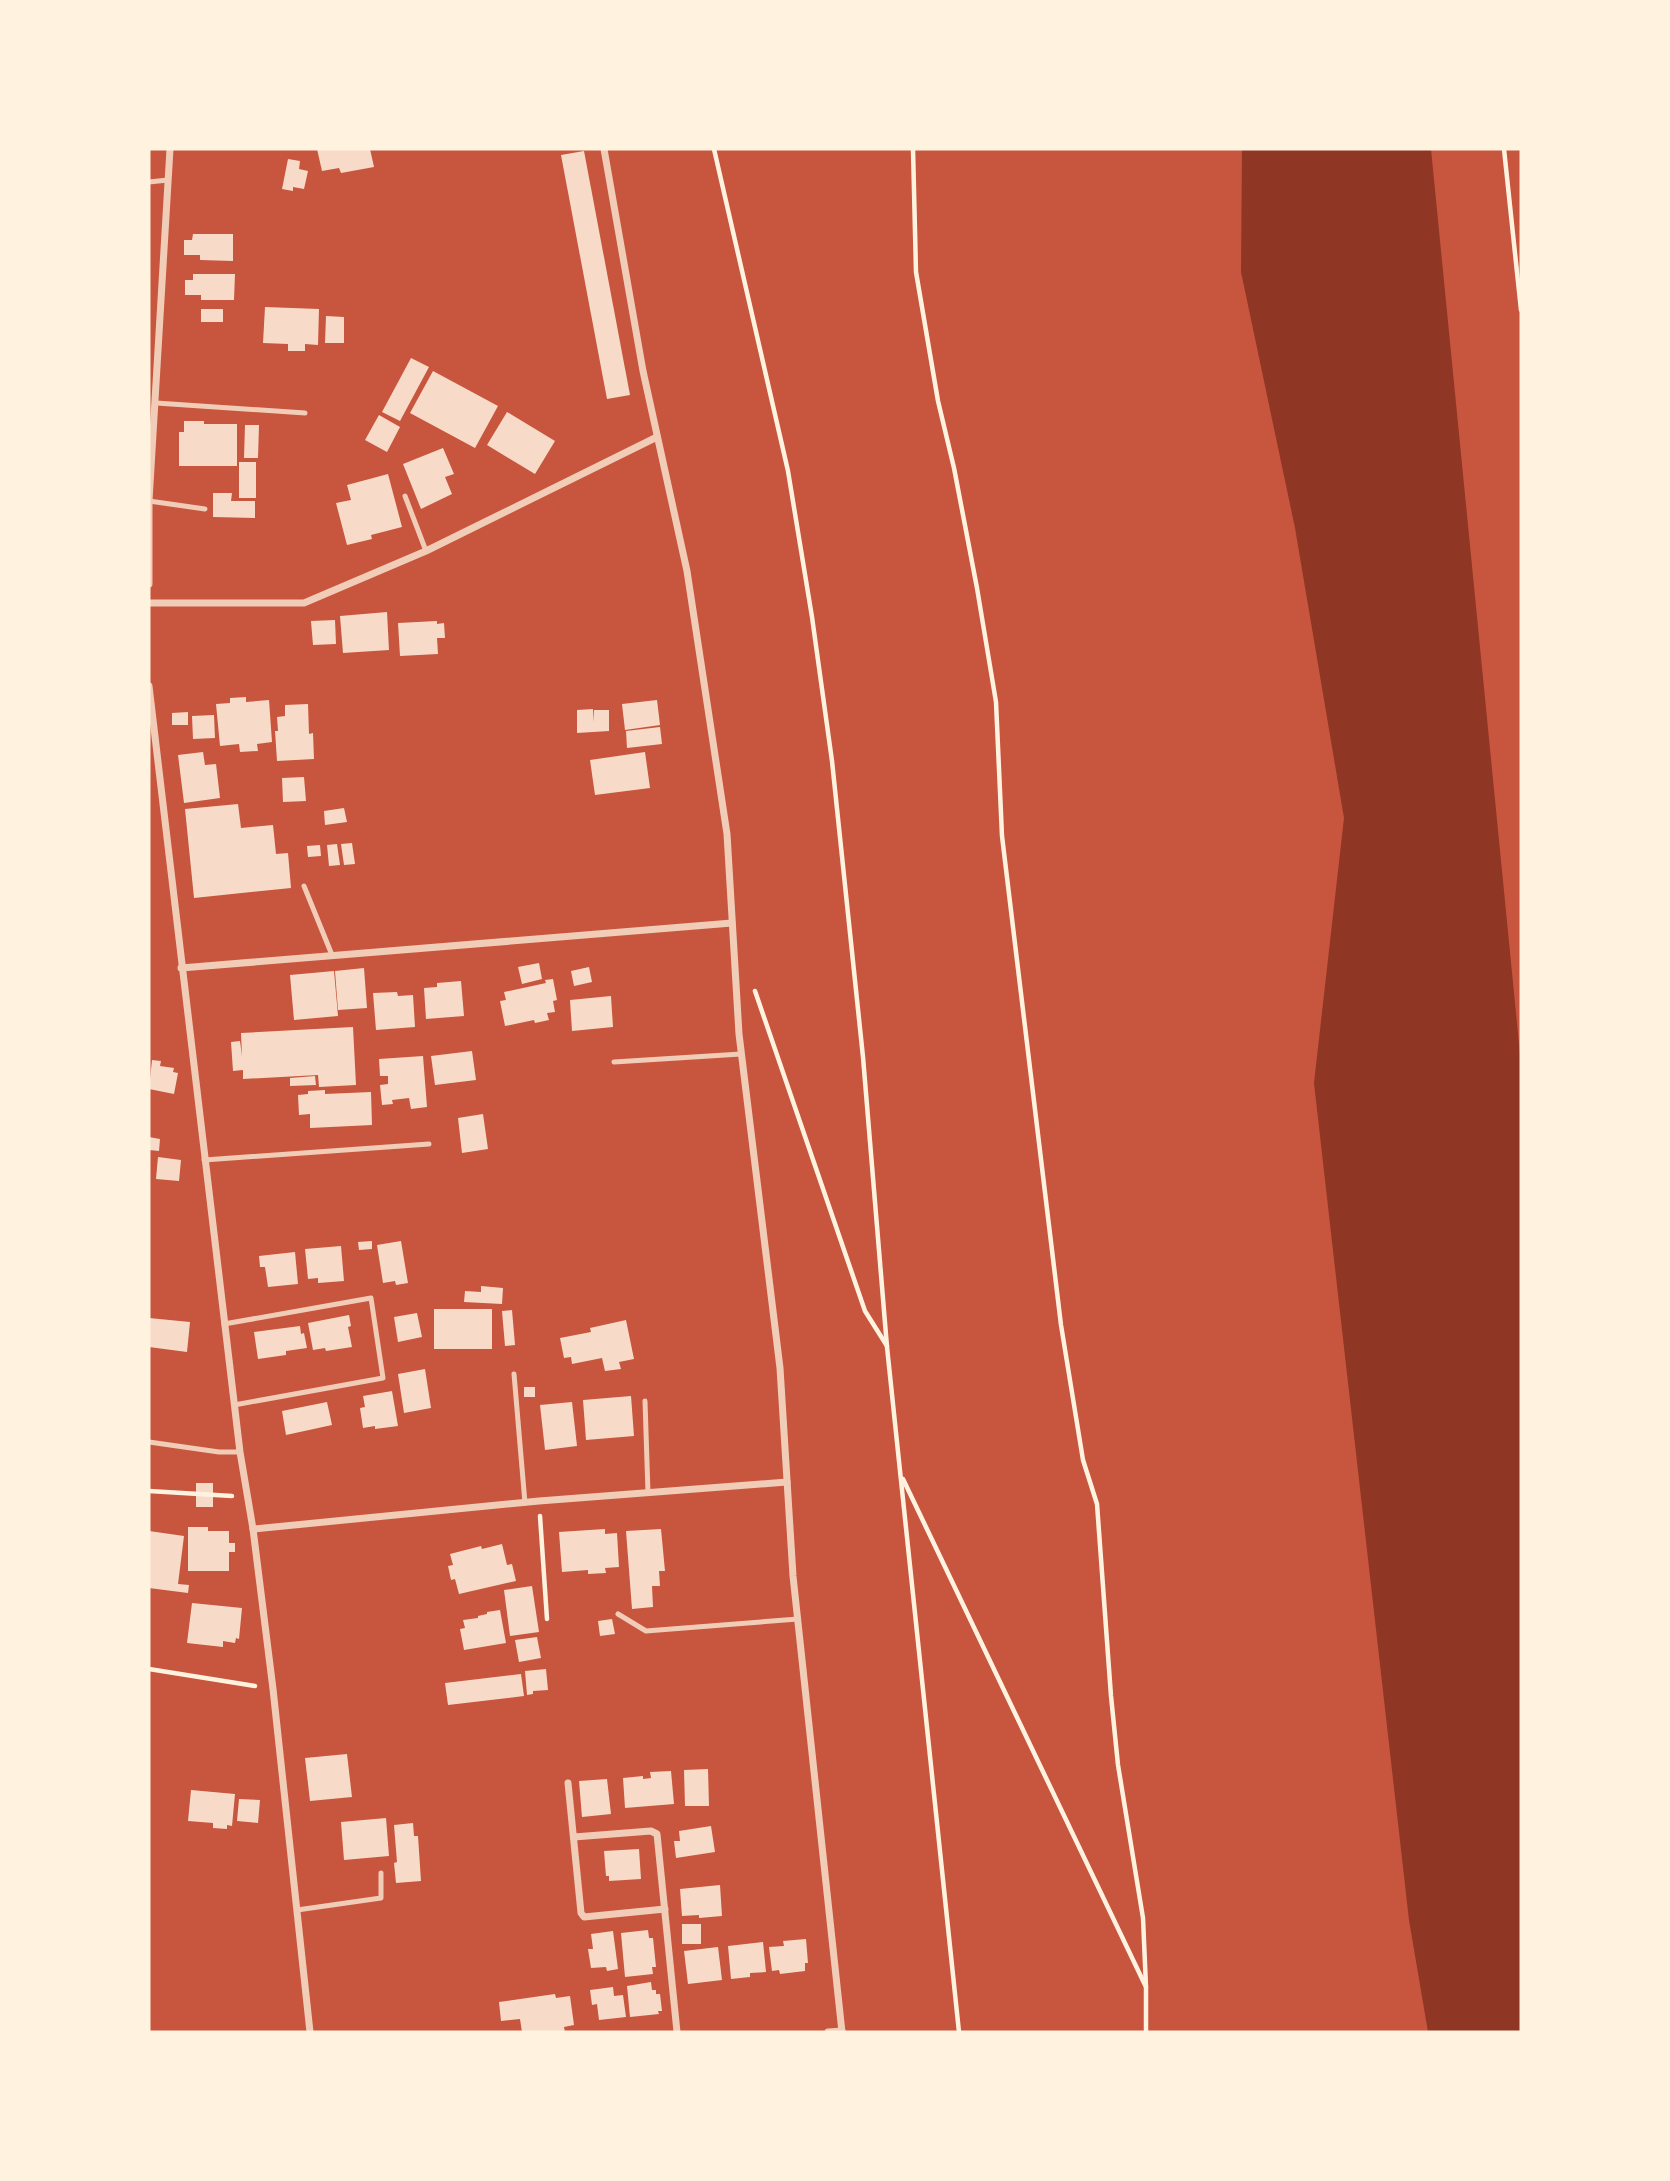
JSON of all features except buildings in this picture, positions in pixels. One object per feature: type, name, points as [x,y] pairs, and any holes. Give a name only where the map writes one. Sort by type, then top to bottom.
[{"type":"street","points":[[149,584],[149,497],[170,149]]},
{"type":"street","points":[[604,149],[643,371],[687,571],[727,834],[741,1054],[780,1368],[798,1619],[842,2031],[828,2032]]},
{"type":"street","points":[[149,603],[303,603],[426,551],[657,437]]},
{"type":"street","points":[[149,686],[234,1405],[273,1689],[310,2032]]},
{"type":"street","points":[[181,968],[732,923]]},
{"type":"street","points":[[253,1529],[539,1501],[787,1482]]},
{"type":"street","points":[[568,1783],[580,1913],[584,1917],[665,1909]]},
{"type":"street","points":[[574,1837],[651,1831],[657,1834],[677,2032]]},
{"type":"lane","points":[[149,182],[168,180]]},
{"type":"lane","points":[[149,376],[158,376]]},
{"type":"lane","points":[[156,403],[305,413]]},
{"type":"lane","points":[[405,496],[426,551]]},
{"type":"lane","points":[[149,497],[205,509]]},
{"type":"lane","points":[[304,886],[332,955]]},
{"type":"lane","points":[[614,1062],[741,1054]]},
{"type":"lane","points":[[204,1160],[429,1144]]},
{"type":"lane","points":[[224,1324],[370,1298],[383,1378],[234,1405]]},
{"type":"lane","points":[[514,1374],[524,1503]]},
{"type":"lane","points":[[645,1401],[648,1493]]},
{"type":"lane","points":[[149,1442],[219,1452],[240,1452]]},
{"type":"lane","points":[[618,1614],[646,1632],[798,1619]]},
{"type":"lane","points":[[297,1910],[382,1898],[381,1872]]},
{"type":"path","points":[[715,149],[788,471],[832,761],[863,1057],[887,1347],[959,2032]]},
{"type":"path","points":[[913,149],[916,272],[938,401],[977,588],[996,702],[1002,836],[1066,1362],[1083,1460],[1099,1515],[1118,1765],[1143,1918],[1146,2032]]},
{"type":"path","points":[[1504,149],[1521,310]]},
{"type":"path","points":[[754,987],[865,1311],[887,1347]]},
{"type":"path","points":[[901,1475],[1146,1987]]},
{"type":"path","points":[[149,1491],[247,1496]]},
{"type":"path","points":[[539,1501],[547,1619]]},
{"type":"path","points":[[149,1669],[273,1689]]},
{"type":"shaded area","points":[[1242,149],[1431,149],[1521,1064],[1521,2032],[1428,2032],[1409,1920],[1314,1083],[1344,818],[1295,528],[1241,272]]}]
